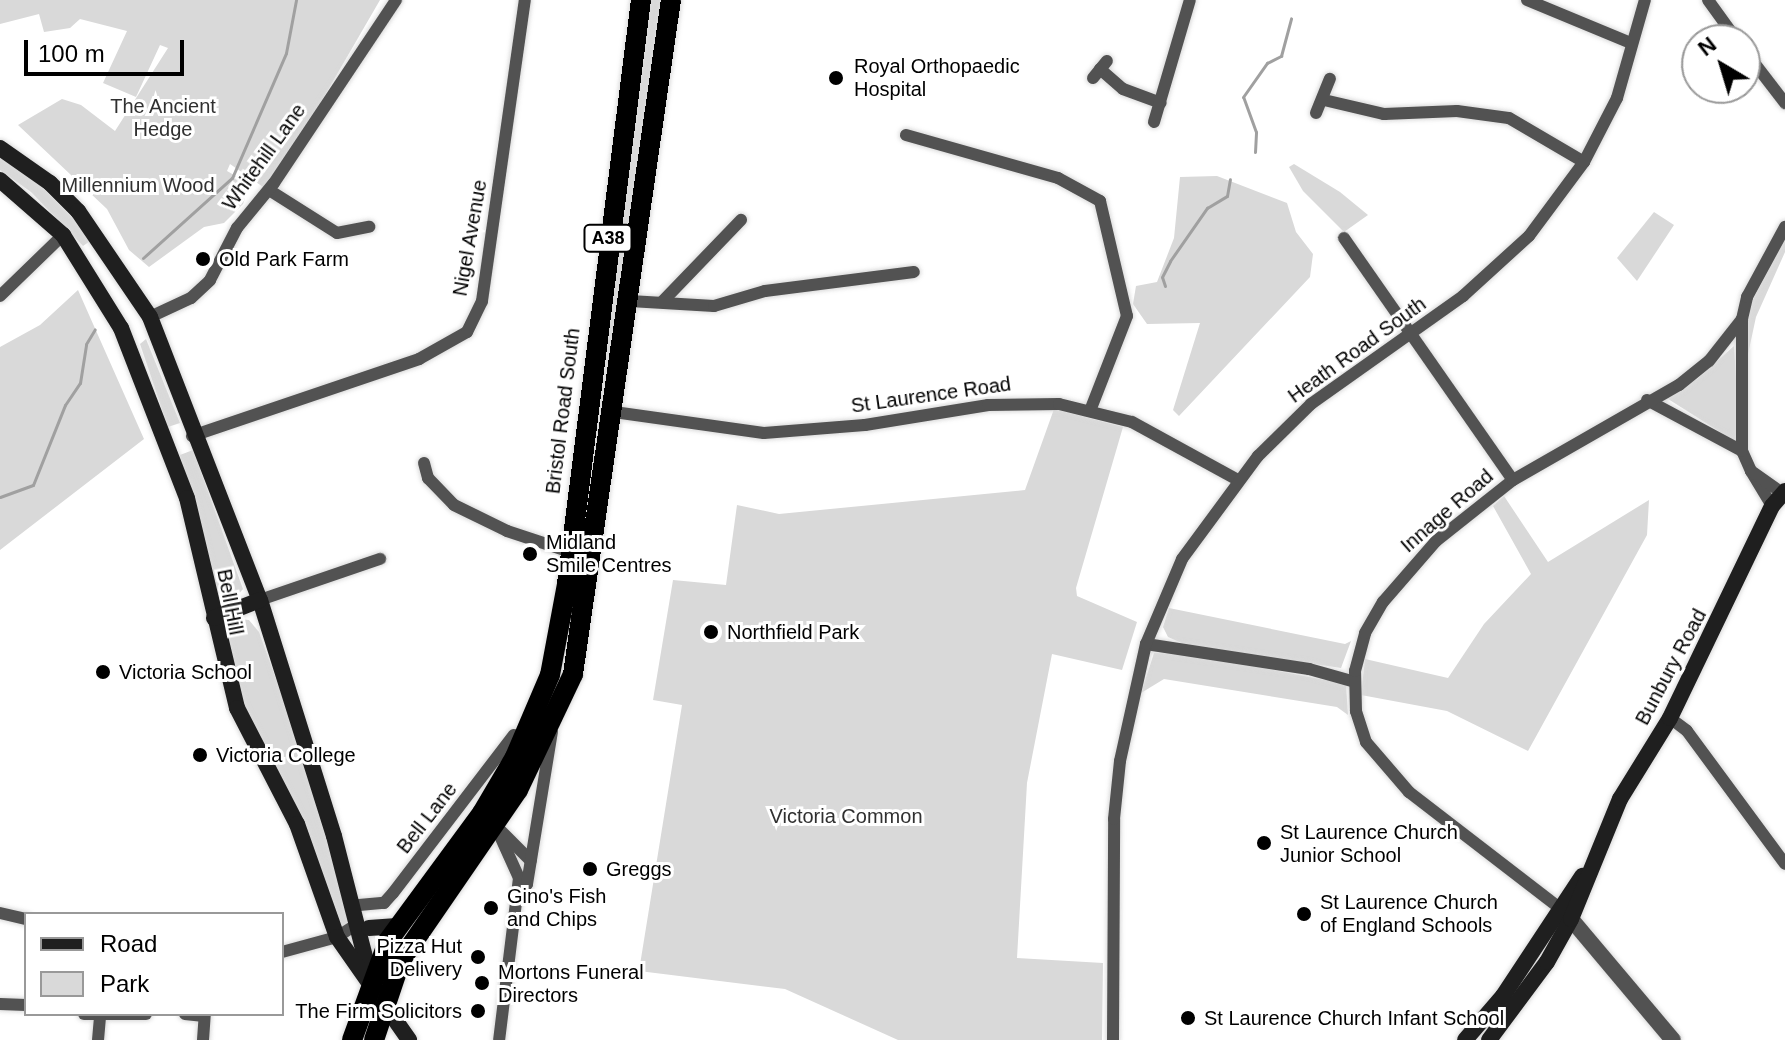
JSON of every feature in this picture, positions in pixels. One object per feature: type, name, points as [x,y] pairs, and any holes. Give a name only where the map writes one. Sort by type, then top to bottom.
[{"type":"highway","name":"Bristol Road South","points":[[489,820],[540,705],[550,675],[571,552],[641,0]]},
{"type":"highway","name":"A38","points":[[352,1040],[418,931],[552,727],[578,654],[671,0]]},
{"type":"highway","points":[[595,350],[607,357],[624,347]]},
{"type":"highway","points":[[588,408],[614,412]]},
{"type":"highway","name":"A38","points":[[374,1040],[382,991],[378,961],[397,926],[489,820]]},
{"type":"main road","name":"Bell Hill","points":[[0,148],[50,183],[78,211],[150,317],[192,436],[260,600],[382,991]]},
{"type":"main road","name":"Bell Hill","points":[[0,180],[63,235],[121,328],[187,498],[237,708],[297,824],[337,937],[382,991]]},
{"type":"main road","points":[[121,328],[150,317]]},
{"type":"main road","points":[[165,446],[192,436]]},
{"type":"main road","name":"Bunbury Road","points":[[1489,1040],[1547,962],[1566,914],[1637,767],[1670,718],[1781,496]]},
{"type":"main road","points":[[214,618],[260,600]]},
{"type":"main road","name":"Bell Hill","points":[[342,865],[378,961]]},
{"type":"main road","name":"Bunbury Road","points":[[1465,1040],[1566,914]]},
{"type":"main road","points":[[363,926],[397,926]]},
{"type":"main road","points":[[382,991],[411,1040]]},
{"type":"street","name":"Whitehill Lane","points":[[150,317],[191,298],[210,280],[237,228],[269,190],[396,0]]},
{"type":"street","name":"Nigel Avenue","points":[[192,436],[419,359],[467,332],[482,301],[525,0]]},
{"type":"street","points":[[1154,122],[1190,0]]},
{"type":"street","points":[[1527,0],[1631,43]]},
{"type":"street","name":"Heath Road South","points":[[1113,1040],[1114,819],[1133,692],[1146,644],[1182,559],[1238,480],[1311,404],[1413,334],[1495,271],[1529,236],[1584,162],[1617,98],[1645,0]]},
{"type":"street","points":[[1708,0],[1725,24]]},
{"type":"street","points":[[1100,69],[1123,89],[1161,103]]},
{"type":"street","points":[[1761,72],[1785,103]]},
{"type":"street","points":[[1316,113],[1324,100],[1330,79]]},
{"type":"street","points":[[1324,100],[1384,114],[1457,111],[1509,118],[1584,162]]},
{"type":"street","points":[[906,135],[1058,178],[1100,201],[1127,316],[1090,411]]},
{"type":"street","points":[[269,190],[337,233],[369,227]]},
{"type":"street","points":[[662,302],[741,220]]},
{"type":"street","points":[[1781,496],[1751,471],[1742,451],[1742,319],[1747,297],[1785,227]]},
{"type":"street","points":[[0,296],[63,235]]},
{"type":"street","points":[[1344,238],[1513,480]]},
{"type":"street","points":[[630,301],[714,306],[765,291],[914,272]]},
{"type":"street","name":"Innage Road","points":[[1566,914],[1409,792],[1366,742],[1355,682],[1365,633],[1383,602],[1436,541],[1513,480],[1709,361],[1742,319]]},
{"type":"street","points":[[1647,400],[1742,451]]},
{"type":"street","name":"St Laurence Road","points":[[614,412],[764,433],[865,425],[1031,401],[1090,411],[1162,436],[1238,480]]},
{"type":"street","points":[[424,463],[422,479],[467,511],[507,531],[571,552]]},
{"type":"street","points":[[260,600],[380,559]]},
{"type":"street","points":[[1146,644],[1309,669],[1355,682]]},
{"type":"street","points":[[1670,718],[1687,731],[1785,864]]},
{"type":"street","points":[[518,896],[527,884],[552,727]]},
{"type":"street","name":"Bell Lane","points":[[359,905],[384,903],[514,735]]},
{"type":"street","points":[[489,820],[531,861]]},
{"type":"street","points":[[489,820],[519,878],[499,1040]]},
{"type":"street","points":[[0,913],[24,919]]},
{"type":"street","points":[[1566,914],[1673,1040]]},
{"type":"street","points":[[284,951],[337,937],[363,926]]},
{"type":"street","points":[[0,1004],[24,1005]]},
{"type":"street","points":[[92,1016],[123,1016]]},
{"type":"street","points":[[203,1040],[204,1016]]},
{"type":"street","points":[[98,1040],[100,1018]]},
{"type":"green space","points":[[0,0],[380,0],[274,183],[266,189],[230,164],[227,171],[250,184],[243,204],[224,223],[204,227],[149,267],[129,250],[107,209],[18,125],[62,99],[81,105],[115,131],[168,48],[160,45],[136,97],[103,83],[127,31],[80,19],[70,28],[44,32],[39,14],[0,24]]},
{"type":"green space","points":[[648,0],[664,0],[610,350],[603,349]]},
{"type":"green space","points":[[0,158],[33,178],[93,239],[83,246],[31,192],[0,170]]},
{"type":"green space","points":[[1294,164],[1340,192],[1368,215],[1344,232],[1303,191],[1289,167]]},
{"type":"green space","points":[[1217,176],[1287,203],[1296,232],[1313,254],[1310,277],[1179,416],[1173,410],[1200,323],[1147,324],[1133,304],[1136,286],[1157,282],[1174,238],[1180,177]]},
{"type":"green space","points":[[1654,212],[1674,225],[1637,281],[1617,258]]},
{"type":"green space","points":[[1785,238],[1785,252],[1756,317],[1748,354],[1746,313]]},
{"type":"green space","points":[[78,290],[144,439],[0,550],[0,347],[40,325]]},
{"type":"green space","points":[[146,339],[180,423],[168,427],[140,344]]},
{"type":"green space","points":[[1734,346],[1736,442],[1665,397],[1697,379]]},
{"type":"green space","name":"Victoria Common","points":[[1054,409],[1123,427],[1076,588],[1077,596],[1137,622],[1122,670],[1052,654],[1027,783],[1017,958],[1103,963],[1102,1040],[898,1040],[785,989],[639,971],[682,705],[653,700],[673,580],[726,585],[737,505],[779,514],[1025,490]]},
{"type":"green space","points":[[193,450],[243,589],[232,602],[223,604],[216,597],[180,455]]},
{"type":"green space","points":[[1504,496],[1548,562],[1649,500],[1647,535],[1528,751],[1447,711],[1361,695],[1365,659],[1448,678],[1484,624],[1531,574],[1493,506]]},
{"type":"green space","points":[[1169,608],[1345,644],[1351,641],[1341,668],[1184,644],[1168,637],[1163,627]]},
{"type":"green space","points":[[239,619],[249,620],[259,632],[285,704],[351,920],[342,929],[244,708],[222,634]]},
{"type":"green space","points":[[1154,653],[1189,654],[1346,684],[1348,715],[1337,707],[1164,679],[1141,693]]},
{"type":"waterway","points":[[143,258],[232,178],[286,53],[296,0]]},
{"type":"waterway","points":[[1255,152],[1256,132],[1243,97],[1267,63],[1281,56],[1291,18]]},
{"type":"waterway","points":[[1165,286],[1162,277],[1170,261],[1207,208],[1227,196],[1230,179]]},
{"type":"waterway","points":[[0,497],[33,485],[65,405],[80,383],[86,344],[95,329]]},
{"type":"place","name":"Royal Orthopaedic Hospital","points":[[836,78]]},
{"type":"place","name":"Old Park Farm","points":[[203,259]]},
{"type":"place","name":"Midland Smile Centres","points":[[530,554]]},
{"type":"place","name":"Northfield Park","points":[[711,632]]},
{"type":"place","name":"Victoria School","points":[[103,672]]},
{"type":"place","name":"Victoria College","points":[[200,755]]},
{"type":"place","name":"St Laurence Church Junior School","points":[[1264,843]]},
{"type":"place","name":"Greggs","points":[[590,869]]},
{"type":"place","name":"Gino's Fish and Chips","points":[[491,908]]},
{"type":"place","name":"St Laurence Church of England Schools","points":[[1304,914]]},
{"type":"place","name":"Pizza Hut Delivery","points":[[478,957]]},
{"type":"place","name":"Mortons Funeral Directors","points":[[482,983]]},
{"type":"place","name":"The Firm Solicitors","points":[[478,1011]]},
{"type":"place","name":"St Laurence Church Infant School","points":[[1188,1018]]},
{"type":"park label","name":"The Ancient Hedge","points":[[163,118]]},
{"type":"park label","name":"Millennium Wood","points":[[138,185]]}]
